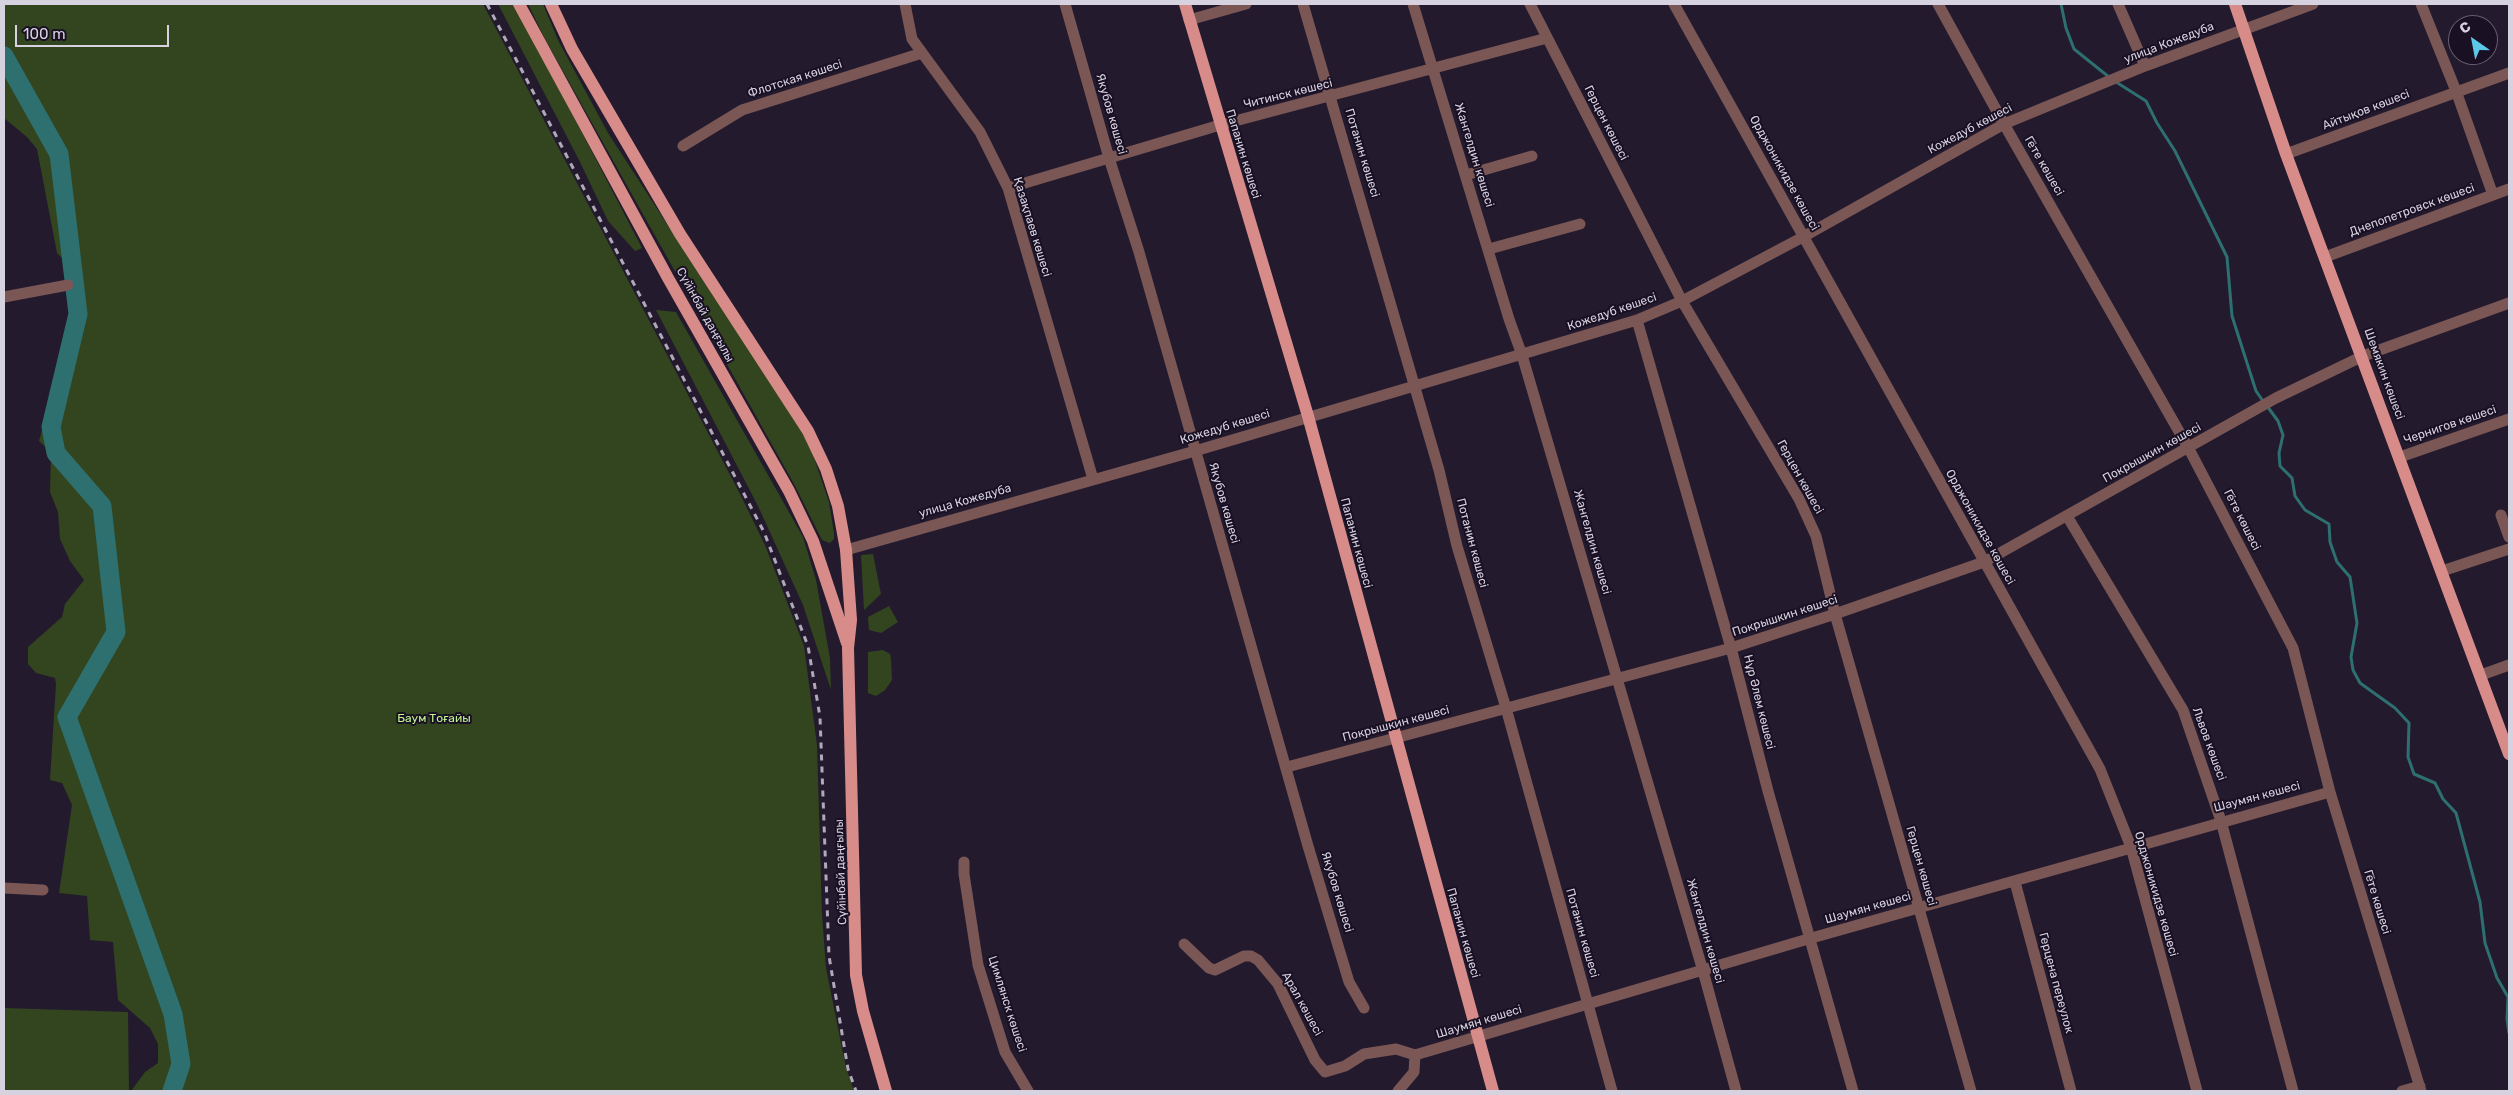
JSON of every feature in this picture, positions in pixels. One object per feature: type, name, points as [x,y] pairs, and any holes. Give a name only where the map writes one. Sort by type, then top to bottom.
[{"type":"main road","name":"Сүйінбай даңғылы","points":[[519,4],[668,278],[789,491],[813,541],[848,648]]},
{"type":"main road","name":"Сүйінбай даңғылы","points":[[550,4],[572,49],[680,234],[808,431],[826,469],[838,506],[846,550],[851,620],[848,648],[856,975],[863,1011],[886,1091]]},
{"type":"main road","name":"Папанин көшесі","points":[[1185,4],[1308,416],[1493,1091]]},
{"type":"main road","name":"Шемякин көшесі","points":[[2235,4],[2286,154],[2363,356],[2509,754]]},
{"type":"street","name":"Қазақпаев көшесі","points":[[906,4],[912,39],[980,132],[1008,188],[1093,479]]},
{"type":"street","name":"Якубов көшесі","points":[[1065,4],[1109,158],[1139,252],[1349,982],[1364,1008]]},
{"type":"street","points":[[1189,20],[1246,4]]},
{"type":"street","name":"Потанин көшесі","points":[[1303,4],[1439,470],[1458,546],[1506,708],[1612,1091]]},
{"type":"street","name":"Жангелдин көшесі","points":[[1413,4],[1509,319],[1522,355],[1618,677],[1736,1091]]},
{"type":"street","name":"Герцен көшесі","points":[[1530,4],[1682,301],[1799,498],[1816,536],[1835,614],[1971,1091]]},
{"type":"street","name":"Орджоникидзе көшесі","points":[[1674,4],[2100,769],[2130,847],[2197,1091]]},
{"type":"street","name":"Гёте көшесі","points":[[1938,4],[2189,449],[2293,648],[2330,792],[2420,1089]]},
{"type":"street","points":[[2118,4],[2145,66]]},
{"type":"street","points":[[2243,29],[2313,4]]},
{"type":"street","points":[[2421,4],[2456,92],[2493,195]]},
{"type":"street","name":"улица Кожедуба","points":[[2105,82],[2243,29]]},
{"type":"street","name":"Читинск көшесі","points":[[1008,188],[1220,126],[1547,38]]},
{"type":"street","name":"Флотская көшесі","points":[[683,146],[742,110],[922,53]]},
{"type":"street","name":"Айтықов көшесі","points":[[2286,154],[2509,73]]},
{"type":"street","name":"Кожедуб көшесі","points":[[1093,479],[1195,451],[1636,320],[1682,301],[1804,237],[2004,124],[2105,82]]},
{"type":"street","points":[[1466,175],[1532,156]]},
{"type":"street","name":"Днепопетровск көшесі","points":[[2325,257],[2509,189]]},
{"type":"street","points":[[1489,249],[1580,224]]},
{"type":"street","points":[[4,297],[68,285]]},
{"type":"street","points":[[2363,356],[2509,303]]},
{"type":"street","name":"Нұр Әлем көшесі","points":[[1636,320],[1731,648],[1747,715],[1808,940],[1853,1091]]},
{"type":"street","name":"Покрышкин көшесі","points":[[1286,767],[1731,648],[1984,562],[2272,401],[2363,356]]},
{"type":"street","name":"Чернигов көшесі","points":[[2400,457],[2509,419]]},
{"type":"street","name":"улица Кожедуба","points":[[846,550],[1093,479]]},
{"type":"street","points":[[2501,515],[2509,537]]},
{"type":"street","name":"Львов көшесі","points":[[2067,516],[2182,710],[2221,821],[2293,1091]]},
{"type":"street","points":[[2442,571],[2509,548]]},
{"type":"street","points":[[2481,675],[2509,664]]},
{"type":"street","name":"Шаумян көшесі","points":[[1415,1055],[1588,1003],[2015,882],[2130,847],[2330,792]]},
{"type":"street","name":"Цимлянск көшесі","points":[[964,862],[964,874],[978,965],[1005,1052],[1028,1091]]},
{"type":"street","name":"Герцена переулок","points":[[2015,882],[2071,1091]]},
{"type":"street","points":[[4,888],[42,890]]},
{"type":"street","name":"Арал көшесі","points":[[1184,944],[1209,968],[1215,970],[1244,956],[1252,956],[1258,960],[1278,984],[1315,1060],[1325,1072],[1344,1066],[1364,1054],[1396,1049],[1415,1055]]},
{"type":"street","points":[[1398,1091],[1414,1072],[1415,1055]]},
{"type":"street","points":[[2402,1091],[2420,1089]]},
{"type":"green space","name":"Баум Тоғайы","points":[[4,4],[483,4],[739,492],[765,545],[804,646],[817,745],[822,914],[826,968],[846,1068],[854,1091],[131,1091],[145,1072],[158,1063],[158,1044],[150,1028],[118,1000],[113,942],[90,940],[87,896],[59,893],[72,805],[62,783],[50,780],[56,684],[55,678],[36,673],[28,664],[28,647],[62,617],[65,604],[84,580],[70,561],[60,539],[58,512],[50,492],[51,452],[39,441],[65,348],[74,333],[78,314],[76,272],[57,253],[37,149],[27,137],[4,118]]},
{"type":"green space","points":[[498,4],[515,4],[642,248],[635,251],[608,221],[580,162]]},
{"type":"green space","points":[[528,4],[543,4],[558,40],[608,133],[809,443],[829,502],[834,533],[834,539],[830,543],[822,540],[794,484],[545,39]]},
{"type":"green space","points":[[656,310],[676,312],[803,537],[816,580],[830,658],[831,690],[803,605],[758,506]]},
{"type":"green space","points":[[873,554],[881,594],[864,610],[861,555]]},
{"type":"green space","points":[[889,606],[898,622],[881,633],[869,630],[868,617]]},
{"type":"green space","points":[[883,650],[890,654],[892,680],[885,690],[876,696],[868,693],[868,652]]},
{"type":"green space","points":[[4,1008],[128,1012],[129,1091],[4,1091]]},
{"type":"waterway","points":[[2061,4],[2066,28],[2074,49],[2109,77]]},
{"type":"waterway","points":[[4,56],[59,154],[78,314],[51,427],[56,453],[102,506],[116,632],[67,717],[173,1014],[181,1064],[172,1091]]},
{"type":"waterway","points":[[2116,82],[2146,101],[2157,123],[2175,151],[2227,257],[2232,316],[2256,391],[2263,401]]},
{"type":"waterway","points":[[2267,406],[2278,421],[2283,435],[2279,453],[2280,466],[2292,478],[2295,496],[2305,510],[2329,524],[2330,542],[2337,562],[2350,577],[2357,623],[2351,657],[2353,670],[2360,683],[2395,708],[2409,723],[2408,757],[2414,774],[2435,783],[2443,799],[2456,813],[2480,902],[2485,943],[2497,978],[2508,997],[2507,1019],[2509,1033]]},
{"type":"railway","points":[[487,4],[764,532],[808,646],[820,717],[829,956],[848,1069],[856,1091]]}]
